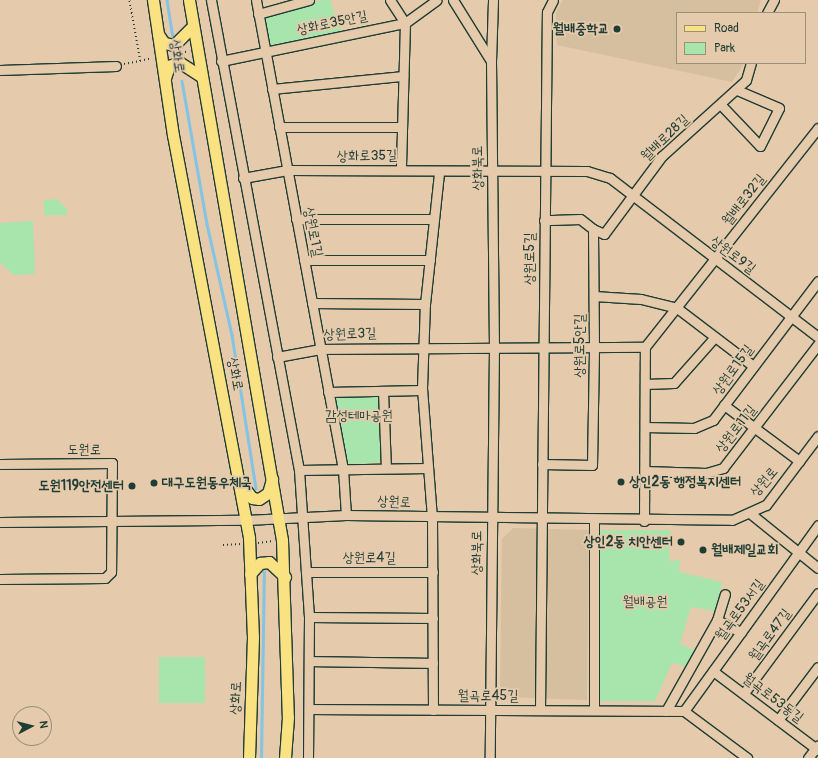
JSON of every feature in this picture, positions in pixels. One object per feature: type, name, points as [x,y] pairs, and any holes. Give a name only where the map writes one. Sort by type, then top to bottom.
[{"type":"main road","name":"상화로","points":[[153,0],[173,135],[241,483],[246,520],[249,544],[250,574],[249,758]]},
{"type":"main road","name":"상화로","points":[[189,0],[231,258],[272,476],[282,540],[285,577],[288,717],[285,758]]},
{"type":"main road","points":[[158,34],[164,43],[174,46],[193,26]]},
{"type":"main road","points":[[165,78],[169,66],[179,62],[202,77]]},
{"type":"main road","points":[[241,483],[246,493],[259,499],[268,493],[272,476]]},
{"type":"main road","points":[[250,574],[260,563],[269,562],[285,577]]},
{"type":"street","points":[[211,0],[221,61],[299,470],[309,617],[310,710],[308,758]]},
{"type":"street","name":"상원로1길","points":[[256,0],[343,469],[346,515]]},
{"type":"street","name":"상화로35안길","points":[[258,14],[309,0]]},
{"type":"street","points":[[390,0],[405,23],[401,169]]},
{"type":"street","points":[[405,23],[436,0]]},
{"type":"street","points":[[453,0],[491,61]]},
{"type":"street","name":"상화북로","points":[[490,758],[491,518],[494,347],[491,61],[493,0]]},
{"type":"street","name":"상원로5길","points":[[541,520],[547,12],[553,0]]},
{"type":"street","points":[[768,12],[774,0]]},
{"type":"street","name":"상화로35안길","points":[[221,61],[405,23]]},
{"type":"street","name":"월배로28길","points":[[632,195],[662,156],[722,106],[737,90],[746,80],[751,64]]},
{"type":"street","points":[[0,70],[116,66]]},
{"type":"street","points":[[272,89],[404,76]]},
{"type":"street","points":[[722,106],[760,146],[779,108],[737,90]]},
{"type":"street","points":[[279,127],[402,127]]},
{"type":"street","name":"월배로32길","points":[[645,347],[818,128]]},
{"type":"street","name":"상화로35길","points":[[243,178],[287,170],[401,169],[438,173],[492,173]]},
{"type":"street","name":"상원로9길","points":[[492,173],[587,171],[610,178],[818,337]]},
{"type":"street","points":[[433,710],[432,518],[422,390],[425,304],[438,173]]},
{"type":"street","points":[[544,220],[580,219],[593,229],[604,234],[632,195]]},
{"type":"street","points":[[296,219],[434,219]]},
{"type":"street","name":"상원로5안길","points":[[542,464],[592,465],[594,346],[593,229]]},
{"type":"street","points":[[304,260],[430,260]]},
{"type":"street","name":"상원로15길","points":[[645,427],[694,428],[713,420],[790,316],[818,281]]},
{"type":"street","points":[[594,296],[641,298],[677,308],[714,338],[753,366]]},
{"type":"street","points":[[312,303],[425,304]]},
{"type":"street","points":[[645,384],[674,383],[714,338]]},
{"type":"street","name":"상원로11길","points":[[645,471],[706,473],[723,468],[755,429],[818,344]]},
{"type":"street","points":[[423,347],[645,347],[644,521]]},
{"type":"street","name":"상원로3길","points":[[277,357],[320,349],[423,347]]},
{"type":"street","points":[[328,392],[422,390]]},
{"type":"street","points":[[383,391],[386,468]]},
{"type":"street","points":[[724,405],[799,461]]},
{"type":"street","name":"상원로","points":[[246,520],[346,515],[541,520],[732,520],[751,514],[766,505],[818,436]]},
{"type":"street","name":"도원로","points":[[0,464],[112,463],[111,572],[105,578],[0,579]]},
{"type":"street","points":[[299,470],[428,468]]},
{"type":"street","points":[[751,514],[818,568]]},
{"type":"street","points":[[0,522],[246,520]]},
{"type":"street","points":[[540,710],[541,520]]},
{"type":"street","points":[[594,520],[594,710]]},
{"type":"street","name":"월곡로53서길","points":[[684,711],[818,525]]},
{"type":"street","name":"상원로4길","points":[[306,572],[433,572]]},
{"type":"street","name":"월곡로47길","points":[[744,693],[818,593]]},
{"type":"street","points":[[666,711],[718,620],[725,594]]},
{"type":"street","points":[[309,617],[433,618]]},
{"type":"street","points":[[718,620],[741,632]]},
{"type":"street","points":[[310,661],[433,663]]},
{"type":"street","points":[[778,720],[818,667]]},
{"type":"street","name":"월곡로53동길","points":[[713,671],[817,748],[808,758]]},
{"type":"street","name":"월곡로45길","points":[[310,710],[684,711]]},
{"type":"street","points":[[684,711],[747,758]]},
{"type":"path","points":[[116,66],[140,61],[129,0]]},
{"type":"path","points":[[223,545],[282,540]]},
{"type":"shaded area","name":"월배중학교","points":[[563,0],[761,0],[757,12],[676,12],[676,64],[743,64],[732,82],[557,45],[556,12]]},
{"type":"shaded area","points":[[513,528],[589,530],[587,700],[508,697],[500,692],[502,539]]},
{"type":"green space","points":[[322,0],[330,0],[341,31],[269,47],[262,16]]},
{"type":"green space","points":[[57,199],[67,209],[67,215],[44,215],[44,200]]},
{"type":"green space","points":[[33,221],[35,274],[14,275],[0,263],[0,223]]},
{"type":"green space","name":"감성테마공원","points":[[377,393],[381,397],[383,459],[376,463],[349,464],[344,459],[335,401],[340,395]]},
{"type":"green space","name":"월배공원","points":[[600,530],[670,530],[669,561],[680,560],[679,572],[722,582],[716,611],[691,607],[680,644],[696,651],[688,667],[672,663],[655,701],[599,701]]},
{"type":"green space","points":[[159,657],[205,657],[205,703],[159,703]]},
{"type":"waterway","points":[[167,0],[173,36]]},
{"type":"waterway","points":[[182,81],[207,224],[232,335],[256,488]]},
{"type":"waterway","points":[[261,758],[264,572]]},
{"type":"place","name":"월배중학교","points":[[617,29]]},
{"type":"place","name":"상인2동 행정복지센터","points":[[621,482]]},
{"type":"place","name":"대구도원동우체국","points":[[154,483]]},
{"type":"place","name":"도원119안전센터","points":[[132,486]]},
{"type":"place","name":"상인2동 치안센터","points":[[681,542]]},
{"type":"place","name":"월배제일교회","points":[[703,550]]}]
